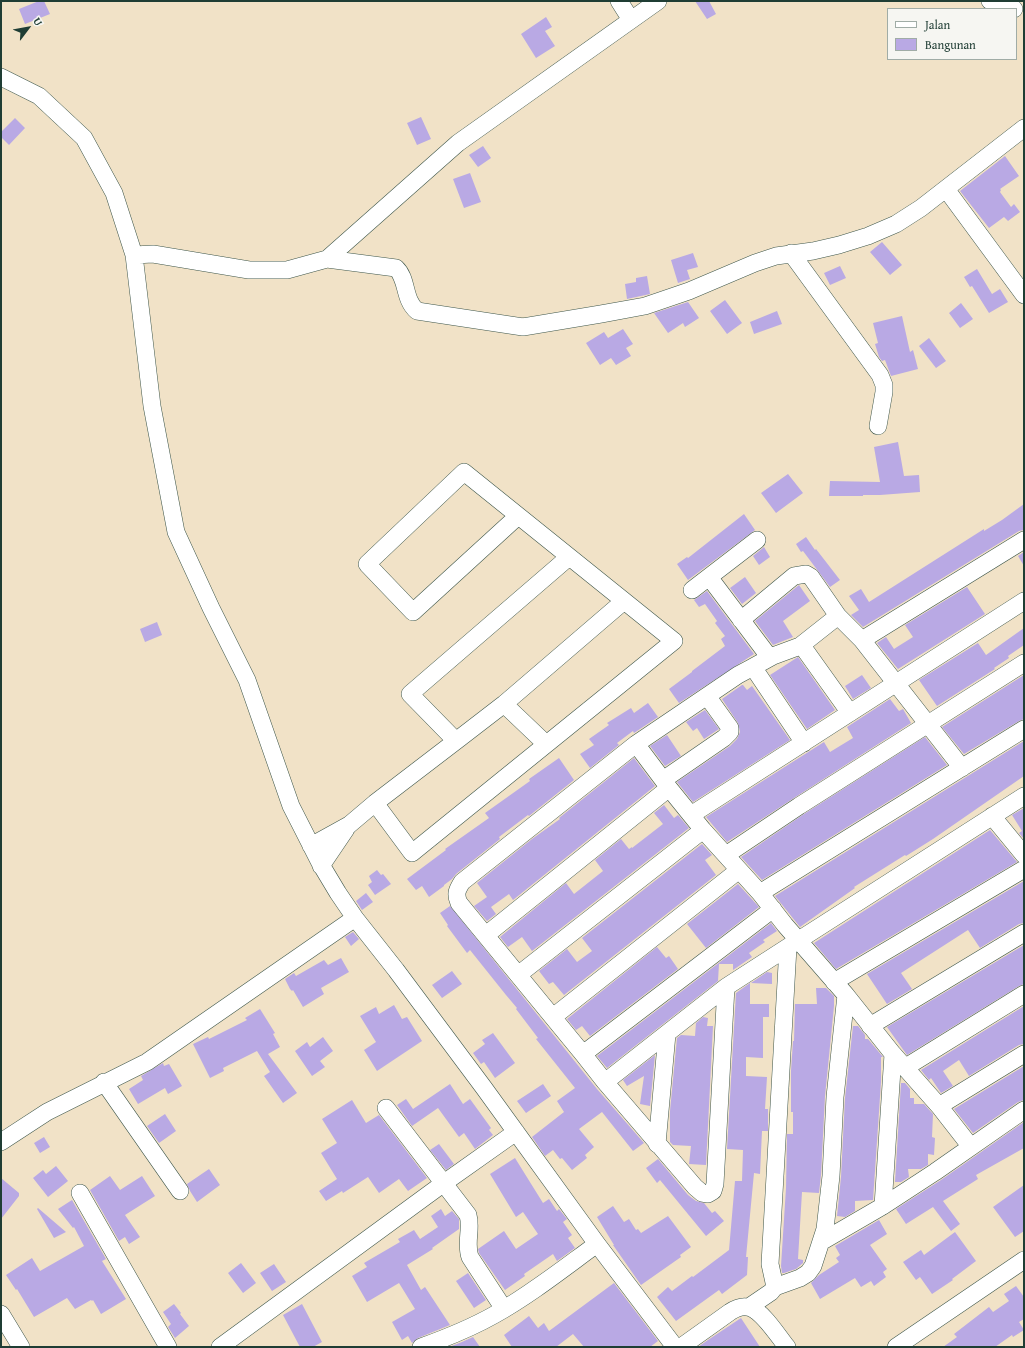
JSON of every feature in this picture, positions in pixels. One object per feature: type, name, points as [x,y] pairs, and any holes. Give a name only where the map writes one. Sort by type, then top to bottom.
[{"type":"street","points":[[619,1],[631,20]]},
{"type":"street","points":[[327,259],[458,143],[658,1]]},
{"type":"street","points":[[990,1],[1016,8]]},
{"type":"street","points":[[1,77],[39,96],[84,138],[114,193],[134,255],[152,406],[176,532],[211,608],[247,680],[290,806],[321,866],[355,918],[396,970],[597,1244],[675,1347]]},
{"type":"street","points":[[134,255],[153,254],[248,270],[287,270],[327,259],[396,268],[401,273],[408,299],[417,311],[523,326],[645,306],[689,291],[755,263],[776,256],[813,251],[868,236],[896,224],[921,208],[1023,131]]},
{"type":"street","points":[[946,189],[1024,295]]},
{"type":"street","points":[[791,253],[880,376],[884,385],[884,392],[878,426]]},
{"type":"street","points":[[376,803],[412,853],[674,641],[464,472],[367,564],[413,612],[518,516]]},
{"type":"street","points":[[692,590],[757,540]]},
{"type":"street","points":[[862,640],[1024,540]]},
{"type":"street","points":[[456,741],[410,694],[568,557]]},
{"type":"street","points":[[741,620],[794,576],[806,574],[811,577],[838,616],[862,640],[962,768]]},
{"type":"street","points":[[709,577],[767,654],[772,656]]},
{"type":"street","points":[[311,846],[349,825],[504,704],[624,601]]},
{"type":"street","points":[[690,815],[1024,601]]},
{"type":"street","points":[[726,987],[715,1184],[708,1194],[702,1193],[657,1144],[459,903],[456,894],[462,882],[636,744],[753,667],[772,656],[800,646],[838,616]]},
{"type":"street","points":[[800,646],[850,713]]},
{"type":"street","points":[[726,855],[799,806],[1024,663]]},
{"type":"street","points":[[753,667],[804,742]]},
{"type":"street","points":[[486,935],[730,732],[730,728],[707,696]]},
{"type":"street","points":[[504,704],[546,744]]},
{"type":"street","points":[[760,893],[1024,729]]},
{"type":"street","points":[[636,744],[690,815],[773,909],[793,944],[846,995],[870,1026],[939,1106],[970,1147]]},
{"type":"street","points":[[605,1082],[726,987],[1024,796]]},
{"type":"street","points":[[992,816],[1024,855]]},
{"type":"street","points":[[321,866],[349,825]]},
{"type":"street","points":[[518,976],[703,830]]},
{"type":"street","points":[[834,982],[1024,869]]},
{"type":"street","points":[[553,1017],[739,870]]},
{"type":"street","points":[[583,1054],[773,909]]},
{"type":"street","points":[[1,1142],[46,1112],[147,1062],[355,918]]},
{"type":"street","points":[[870,1026],[1024,933]]},
{"type":"street","points":[[775,1287],[770,1264],[793,944]]},
{"type":"street","points":[[906,1067],[1024,994]]},
{"type":"street","points":[[681,1347],[735,1308],[749,1307],[772,1292],[775,1287],[800,1278],[808,1273],[813,1266],[825,1229],[831,1176],[835,1097],[846,995]]},
{"type":"street","points":[[657,1144],[667,1034]]},
{"type":"street","points":[[883,1206],[894,1054]]},
{"type":"street","points":[[939,1106],[1024,1054]]},
{"type":"street","points":[[104,1082],[180,1191]]},
{"type":"street","points":[[386,1108],[468,1215],[470,1223],[467,1244],[470,1257],[504,1309]]},
{"type":"street","points":[[821,1242],[883,1206],[1024,1110]]},
{"type":"street","points":[[220,1347],[516,1132]]},
{"type":"street","points":[[80,1193],[168,1347]]},
{"type":"street","points":[[421,1347],[494,1316],[597,1244]]},
{"type":"street","points":[[896,1347],[1024,1260]]},
{"type":"street","points":[[749,1307],[756,1311],[766,1321],[787,1347]]},
{"type":"street","points":[[1,1314],[21,1347]]},
{"type":"building","points":[[39,1],[44,1],[50,14],[25,24],[19,9]]},
{"type":"building","points":[[695,1],[709,1],[716,14],[707,19]]},
{"type":"building","points":[[546,17],[552,27],[545,31],[555,46],[536,58],[521,34]]},
{"type":"building","points":[[421,117],[431,139],[417,145],[407,123]]},
{"type":"building","points":[[15,118],[25,128],[9,145],[1,137],[1,132]]},
{"type":"building","points":[[483,146],[491,158],[478,167],[469,155]]},
{"type":"building","points":[[1005,156],[1019,176],[1000,189],[1000,192],[1011,207],[1014,204],[1020,212],[1008,221],[1004,217],[989,228],[960,191]]},
{"type":"building","points":[[470,173],[481,202],[464,208],[453,179]]},
{"type":"building","points":[[882,242],[902,265],[890,275],[870,252]]},
{"type":"building","points":[[693,253],[698,267],[687,270],[690,279],[678,283],[671,260]]},
{"type":"building","points":[[840,266],[846,278],[830,285],[824,273]]},
{"type":"building","points":[[977,269],[992,294],[1000,289],[1008,302],[989,313],[972,286],[970,287],[964,277]]},
{"type":"building","points":[[647,276],[650,294],[627,299],[625,284],[636,282],[636,278]]},
{"type":"building","points":[[725,300],[742,323],[727,334],[710,311]]},
{"type":"building","points":[[688,302],[699,318],[685,327],[683,323],[668,333],[654,313]]},
{"type":"building","points":[[961,303],[973,319],[960,328],[949,313]]},
{"type":"building","points":[[777,311],[782,324],[754,334],[750,322]]},
{"type":"building","points":[[902,316],[910,352],[913,350],[918,369],[891,376],[885,360],[882,361],[879,357],[875,344],[878,343],[873,323]]},
{"type":"building","points":[[623,329],[633,344],[626,348],[631,356],[616,365],[611,358],[600,365],[586,343],[604,332],[608,338]]},
{"type":"building","points":[[929,338],[946,361],[936,368],[919,346]]},
{"type":"building","points":[[898,442],[904,476],[919,475],[920,492],[863,496],[829,496],[830,481],[880,482],[874,447]]},
{"type":"building","points":[[788,474],[803,493],[776,513],[761,493]]},
{"type":"building","points":[[1024,504],[1024,530],[1019,531],[863,627],[851,615],[859,610],[849,596],[861,589],[869,602],[984,529],[984,531],[1002,520]]},
{"type":"building","points":[[744,514],[755,530],[688,580],[677,564],[687,557],[688,558]]},
{"type":"building","points":[[806,537],[840,580],[830,587],[796,544]]},
{"type":"building","points":[[764,547],[770,557],[759,565],[753,556]]},
{"type":"building","points":[[1024,552],[1024,566],[1018,556]]},
{"type":"building","points":[[745,577],[756,593],[742,604],[730,588]]},
{"type":"building","points":[[799,585],[810,601],[783,621],[793,637],[773,645],[755,621]]},
{"type":"building","points":[[967,587],[985,614],[898,669],[877,643],[886,637],[894,649],[913,637],[905,625]]},
{"type":"building","points":[[707,591],[754,654],[679,703],[669,689],[725,646],[721,639],[725,636],[715,623],[717,621],[705,604],[699,607],[694,600]]},
{"type":"building","points":[[157,622],[162,635],[145,642],[140,629]]},
{"type":"building","points":[[1024,628],[1024,645],[1008,656],[1009,658],[994,668],[995,669],[937,706],[919,680],[978,643],[986,655]]},
{"type":"building","points":[[798,657],[835,710],[807,729],[770,675]]},
{"type":"building","points":[[862,675],[871,688],[853,699],[845,686]]},
{"type":"building","points":[[1024,675],[1024,719],[964,754],[942,727]]},
{"type":"building","points":[[742,685],[747,690],[752,686],[790,740],[693,802],[677,782],[730,746],[737,739],[740,732],[738,723],[722,699]]},
{"type":"building","points":[[890,699],[899,711],[903,709],[911,723],[727,842],[706,817],[824,742],[830,752],[853,738],[847,727]]},
{"type":"building","points":[[648,703],[658,717],[634,733],[633,731],[617,743],[619,745],[590,768],[580,754],[594,745],[589,739],[609,725],[607,723],[631,708],[634,713]]},
{"type":"building","points":[[705,710],[719,729],[704,739],[697,728],[693,731],[686,722]]},
{"type":"building","points":[[667,735],[681,756],[665,766],[650,746]]},
{"type":"building","points":[[925,737],[947,765],[762,880],[741,857],[804,814]]},
{"type":"building","points":[[1024,741],[1024,776],[933,839],[854,887],[855,888],[800,927],[775,896]]},
{"type":"building","points":[[559,758],[574,780],[529,816],[528,815],[499,837],[500,839],[429,897],[422,886],[416,890],[407,879],[446,850],[445,849],[489,818],[485,813]]},
{"type":"building","points":[[634,758],[655,786],[513,900],[509,894],[491,907],[496,914],[487,921],[474,906],[487,897],[477,883],[532,839],[560,819],[559,818]]},
{"type":"building","points":[[664,805],[674,818],[678,815],[689,828],[532,951],[522,937],[508,947],[500,937],[566,883],[574,894],[603,871],[595,860],[621,839],[629,849],[632,848],[663,824],[654,813]]},
{"type":"building","points":[[1024,808],[1024,839],[1019,833],[1022,831],[1012,815]]},
{"type":"building","points":[[990,830],[1017,862],[836,969],[814,943]]},
{"type":"building","points":[[702,844],[712,855],[705,860],[716,875],[564,995],[553,982],[549,984],[539,971],[567,949],[577,962],[592,951],[582,938]]},
{"type":"building","points":[[377,870],[381,875],[383,874],[391,884],[375,895],[368,885],[372,882],[369,876]]},
{"type":"building","points":[[1024,881],[1024,923],[1019,924],[980,948],[968,930],[901,973],[912,989],[887,1004],[867,974]]},
{"type":"building","points":[[738,884],[759,907],[706,948],[687,924]]},
{"type":"building","points":[[366,893],[373,902],[362,910],[356,901]]},
{"type":"building","points":[[450,906],[597,1089],[644,1143],[633,1151],[602,1112],[579,1129],[594,1147],[585,1155],[587,1158],[572,1170],[553,1150],[545,1156],[532,1137],[564,1112],[557,1101],[575,1088],[536,1039],[538,1038],[516,1009],[517,1008],[470,950],[467,953],[447,926],[448,925],[440,913]]},
{"type":"building","points":[[771,923],[777,931],[763,940],[765,942],[749,953],[752,957],[733,970],[733,964],[719,964],[718,981],[607,1068],[597,1056]]},
{"type":"building","points":[[353,932],[359,939],[351,946],[345,937]]},
{"type":"building","points":[[1024,945],[1024,984],[907,1055],[887,1027]]},
{"type":"building","points":[[657,947],[666,958],[669,956],[678,969],[590,1036],[582,1026],[576,1030],[567,1019]]},
{"type":"building","points":[[341,958],[349,972],[321,988],[324,994],[303,1007],[293,990],[292,991],[290,989],[285,979],[294,973],[296,976],[324,960],[328,965]]},
{"type":"building","points":[[452,971],[462,984],[442,998],[432,985]]},
{"type":"building","points":[[767,972],[772,973],[772,984],[751,983]]},
{"type":"building","points":[[750,983],[750,1004],[769,1004],[769,1017],[763,1017],[763,1058],[746,1057],[746,1076],[767,1077],[765,1109],[768,1109],[768,1131],[762,1131],[760,1174],[754,1173],[746,1257],[748,1257],[747,1275],[722,1294],[719,1290],[676,1321],[657,1297],[668,1287],[672,1291],[729,1250],[735,1181],[742,1181],[743,1150],[727,1149],[736,993]]},
{"type":"building","points":[[816,988],[826,988],[834,996],[825,1096],[819,1193],[802,1192],[798,1259],[803,1260],[803,1263],[796,1269],[782,1273],[781,1266],[786,1188],[787,1134],[793,1134],[793,1112],[791,1112],[791,1071],[794,1041],[795,1004],[817,1004]]},
{"type":"building","points":[[394,1005],[402,1019],[407,1017],[422,1041],[377,1071],[364,1050],[376,1042],[360,1016],[376,1007],[379,1014]]},
{"type":"building","points":[[1024,1006],[1024,1044],[1019,1045],[969,1076],[959,1060],[943,1071],[953,1086],[941,1093],[931,1078],[929,1080],[921,1070]]},
{"type":"building","points":[[260,1009],[275,1033],[273,1034],[280,1047],[268,1054],[297,1093],[283,1103],[264,1076],[270,1072],[257,1051],[223,1068],[224,1071],[210,1078],[193,1044],[208,1037],[209,1039],[247,1020],[245,1018]]},
{"type":"building","points":[[703,1017],[708,1018],[707,1026],[713,1026],[706,1165],[689,1164],[691,1146],[673,1145],[670,1142],[670,1111],[677,1038],[681,1035],[695,1036],[696,1023]]},
{"type":"building","points":[[853,1026],[858,1026],[865,1035],[865,1039],[868,1039],[883,1057],[881,1057],[881,1082],[873,1200],[855,1201],[855,1211],[845,1217],[837,1216],[841,1177],[845,1098]]},
{"type":"building","points":[[493,1033],[515,1063],[495,1078],[484,1062],[481,1064],[473,1053],[485,1044],[482,1040]]},
{"type":"building","points":[[323,1037],[333,1051],[320,1061],[325,1067],[312,1076],[295,1051],[307,1042],[310,1047]]},
{"type":"building","points":[[655,1055],[650,1106],[640,1104],[644,1076],[627,1086],[623,1080]]},
{"type":"building","points":[[163,1063],[164,1066],[169,1064],[182,1086],[168,1094],[165,1088],[138,1104],[129,1089],[143,1080],[141,1076]]},
{"type":"building","points":[[1024,1066],[1024,1100],[1018,1102],[973,1133],[954,1109]]},
{"type":"building","points":[[901,1083],[905,1083],[910,1089],[910,1098],[914,1098],[914,1104],[924,1104],[933,1114],[932,1137],[935,1138],[934,1155],[928,1154],[928,1165],[921,1169],[908,1169],[909,1177],[901,1182],[895,1182]]},
{"type":"building","points":[[450,1084],[463,1104],[470,1099],[491,1128],[489,1130],[493,1135],[475,1149],[464,1133],[459,1137],[438,1108],[412,1126],[397,1105],[406,1099],[413,1109]]},
{"type":"building","points":[[543,1084],[551,1096],[526,1113],[517,1101]]},
{"type":"building","points":[[352,1100],[366,1123],[379,1115],[427,1178],[408,1191],[399,1179],[379,1193],[368,1177],[343,1193],[342,1191],[326,1201],[319,1191],[337,1179],[321,1153],[337,1143],[322,1119]]},
{"type":"building","points":[[165,1114],[176,1131],[159,1143],[147,1126]]},
{"type":"building","points":[[1024,1122],[1024,1148],[976,1175],[978,1179],[943,1201],[960,1224],[951,1231],[933,1207],[906,1224],[896,1209],[941,1180]]},
{"type":"building","points":[[44,1137],[50,1147],[40,1153],[34,1143]]},
{"type":"building","points":[[439,1144],[454,1164],[446,1170],[430,1150]]},
{"type":"building","points":[[515,1158],[543,1203],[549,1199],[557,1211],[559,1209],[567,1219],[563,1222],[572,1235],[568,1238],[575,1248],[557,1261],[553,1254],[524,1274],[525,1276],[505,1290],[479,1253],[478,1249],[504,1231],[516,1249],[538,1234],[523,1212],[516,1217],[490,1174]]},
{"type":"building","points":[[658,1159],[688,1195],[696,1201],[704,1203],[712,1213],[715,1211],[724,1221],[706,1236],[660,1180],[657,1183],[646,1168]]},
{"type":"building","points":[[56,1166],[68,1181],[48,1197],[33,1178],[43,1170],[46,1174]]},
{"type":"building","points":[[209,1169],[220,1185],[197,1202],[187,1184]]},
{"type":"building","points":[[110,1176],[120,1190],[142,1176],[155,1196],[125,1215],[140,1237],[129,1244],[125,1237],[119,1241],[90,1190]]},
{"type":"building","points":[[1,1178],[19,1193],[19,1196],[1,1219]]},
{"type":"building","points":[[1024,1185],[1024,1231],[1015,1237],[993,1207]]},
{"type":"building","points":[[72,1200],[106,1259],[102,1261],[126,1299],[101,1314],[93,1300],[75,1309],[67,1298],[34,1317],[17,1289],[16,1290],[6,1275],[32,1258],[40,1271],[84,1246],[74,1227],[73,1228],[58,1209]]},
{"type":"building","points":[[613,1206],[624,1222],[629,1219],[636,1230],[638,1229],[641,1233],[668,1216],[691,1247],[680,1255],[681,1257],[641,1285],[613,1245],[597,1217]]},
{"type":"building","points":[[38,1208],[66,1232],[54,1238],[37,1209]]},
{"type":"building","points":[[441,1209],[445,1216],[452,1211],[459,1219],[459,1229],[432,1248],[433,1249],[407,1265],[421,1290],[425,1287],[450,1325],[418,1338],[412,1343],[408,1336],[402,1340],[392,1322],[415,1309],[399,1283],[367,1302],[352,1276],[367,1267],[364,1263],[400,1242],[398,1239],[414,1230],[420,1239],[438,1227],[431,1216]]},
{"type":"building","points":[[879,1220],[887,1234],[870,1245],[887,1269],[883,1272],[886,1277],[874,1286],[871,1281],[861,1287],[855,1278],[820,1299],[811,1283],[819,1275],[839,1262],[836,1258],[840,1255],[835,1246]]},
{"type":"building","points":[[955,1232],[976,1261],[952,1279],[953,1280],[932,1294],[920,1277],[916,1280],[903,1262],[921,1250],[924,1255]]},
{"type":"building","points":[[241,1263],[256,1283],[243,1293],[228,1273]]},
{"type":"building","points":[[274,1264],[286,1282],[272,1291],[260,1273]]},
{"type":"building","points":[[468,1273],[486,1300],[474,1308],[456,1281]]},
{"type":"building","points":[[614,1283],[658,1341],[650,1347],[584,1347],[573,1334],[556,1347],[512,1347],[504,1335],[529,1316],[538,1328],[544,1323],[549,1331]]},
{"type":"building","points":[[1016,1286],[1024,1297],[1024,1319],[1019,1322],[1024,1330],[1013,1337],[1012,1335],[995,1347],[943,1347],[957,1337],[954,1334],[989,1307],[993,1312],[1009,1301],[1004,1294]]},
{"type":"building","points":[[174,1304],[189,1326],[175,1338],[168,1327],[171,1324],[163,1312]]},
{"type":"building","points":[[302,1304],[322,1342],[313,1347],[300,1347],[283,1315]]},
{"type":"building","points":[[741,1318],[760,1347],[698,1347],[708,1340]]},
{"type":"building","points":[[473,1337],[480,1347],[449,1347],[462,1342]]}]
